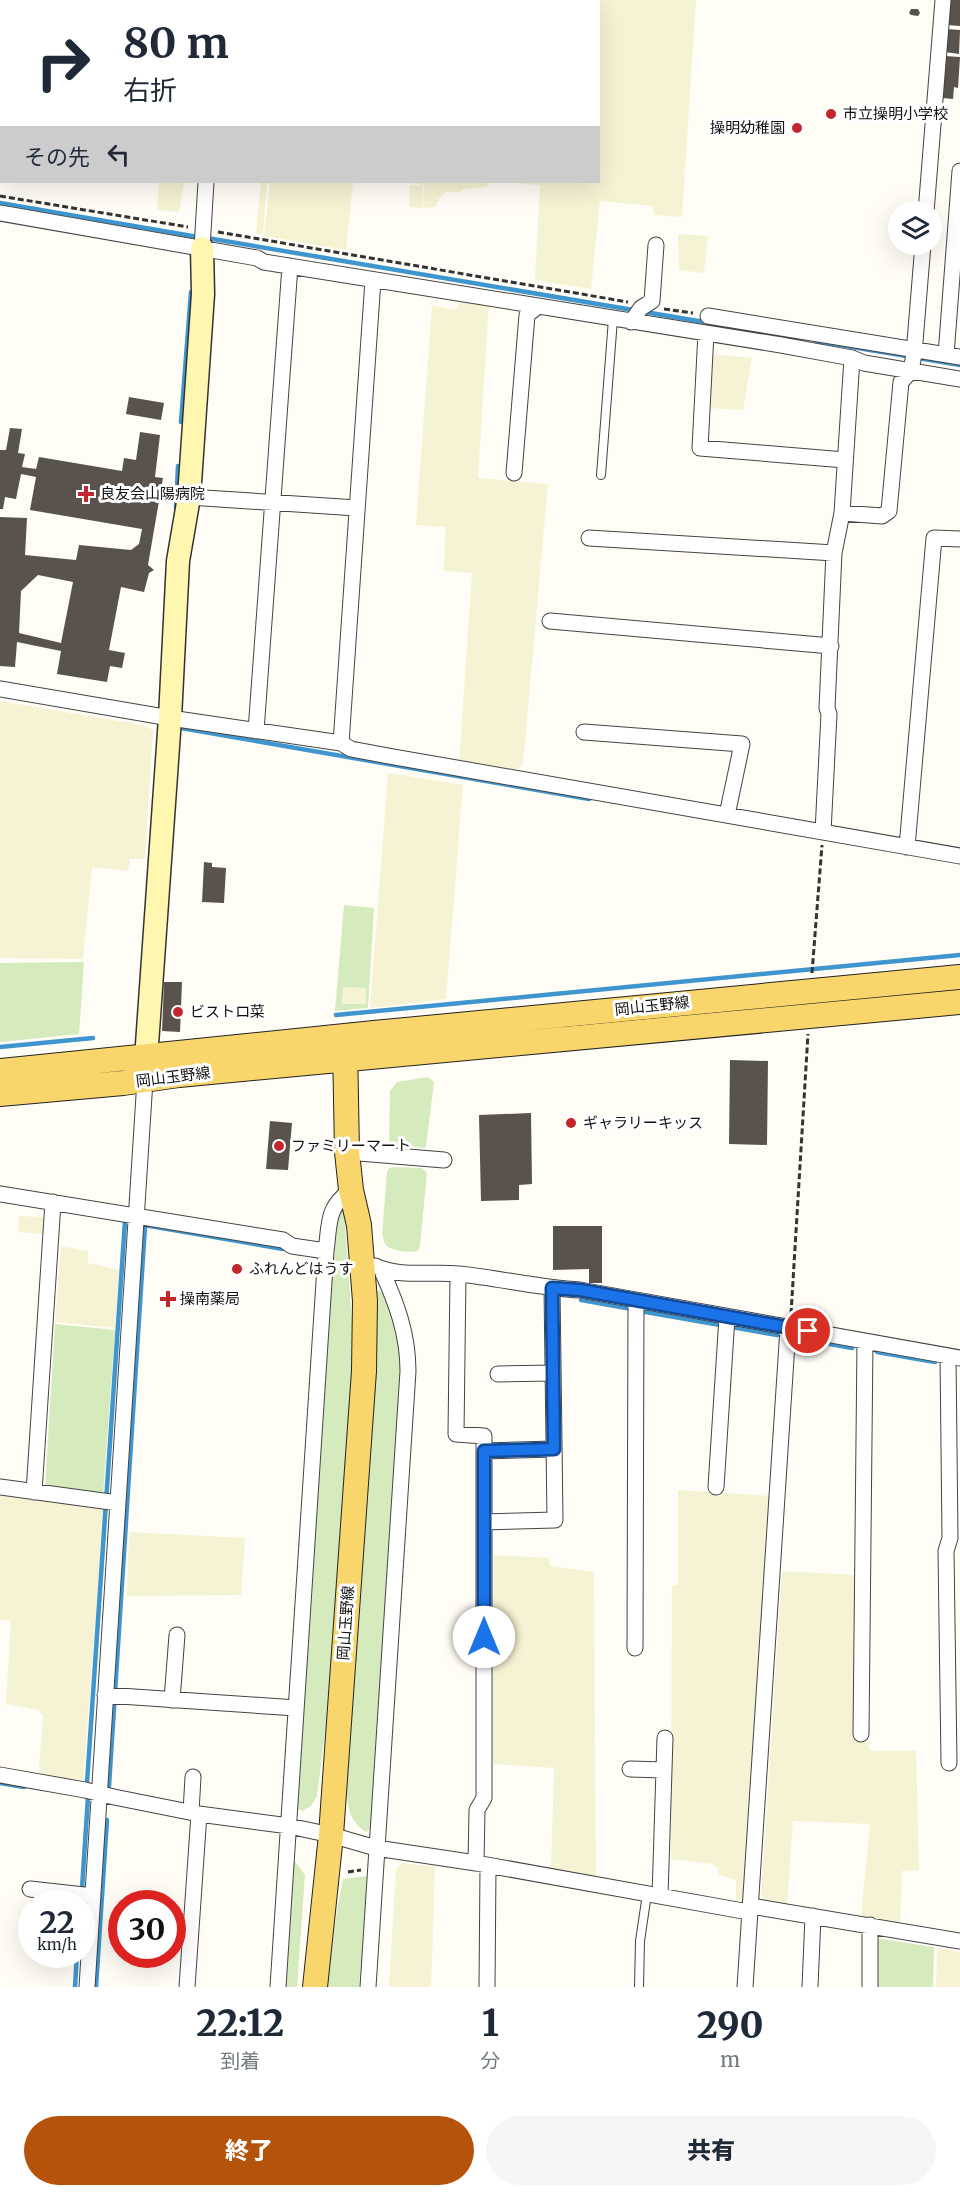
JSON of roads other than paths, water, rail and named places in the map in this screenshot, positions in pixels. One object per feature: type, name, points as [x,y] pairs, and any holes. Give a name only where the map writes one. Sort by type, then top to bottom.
[{"type":"main road","name":"岡山玉野線","points":[[0,1094],[145,1080],[345,1048],[811,981],[960,977]]},
{"type":"main road","name":"岡山玉野線","points":[[0,1071],[146,1056],[345,1048],[809,1017],[960,1002]]},
{"type":"main road","name":"岡山玉野線","points":[[315,1987],[330,1835],[364,1371],[364,1301],[371,1264],[358,1225],[351,1190],[347,1152],[345,1048]]},
{"type":"street","points":[[927,201],[943,0]]},
{"type":"street","points":[[950,365],[960,171]]},
{"type":"street","points":[[85,1890],[91,1791],[112,1696],[111,1502],[136,1221],[170,718],[178,561],[189,497],[203,294],[202,238],[206,183]]},
{"type":"street","points":[[0,213],[202,238],[264,262],[613,319],[637,313],[651,301],[656,245]]},
{"type":"street","points":[[842,513],[882,516],[890,510],[901,382],[913,360],[922,255]]},
{"type":"street","points":[[256,730],[290,266]]},
{"type":"street","points":[[341,743],[373,280]]},
{"type":"street","points":[[514,473],[527,315],[537,307]]},
{"type":"street","points":[[637,313],[706,333],[852,358],[864,363],[913,360],[950,365]]},
{"type":"street","points":[[708,316],[913,360],[950,365]]},
{"type":"street","points":[[706,333],[700,448],[845,460]]},
{"type":"street","points":[[822,838],[834,552],[842,513],[852,358]]},
{"type":"street","points":[[189,497],[357,508]]},
{"type":"street","points":[[589,538],[834,552]]},
{"type":"street","points":[[907,847],[934,538],[960,539]]},
{"type":"street","points":[[550,621],[831,646]]},
{"type":"street","points":[[0,689],[170,718],[341,743],[351,749],[394,758],[728,816],[822,838],[907,847],[960,856]]},
{"type":"street","points":[[584,732],[742,744],[728,816]]},
{"type":"street","points":[[347,1152],[444,1160]]},
{"type":"street","points":[[278,1987],[326,1251],[332,1210],[339,1199],[351,1190]]},
{"type":"street","points":[[0,1194],[53,1207],[136,1221],[283,1240],[292,1246],[326,1251]]},
{"type":"street","points":[[34,1492],[53,1207]]},
{"type":"street","points":[[371,1264],[418,1273],[458,1274],[580,1290],[636,1308],[726,1323],[789,1328],[954,1357],[950,1538],[946,1551],[949,1763]]},
{"type":"street","points":[[368,1987],[408,1371],[408,1349],[396,1302],[371,1264]]},
{"type":"street","points":[[396,1302],[408,1279],[418,1273]]},
{"type":"street","points":[[458,1274],[456,1434],[484,1436],[484,1798],[477,1809],[482,1865],[487,1987]]},
{"type":"street","points":[[484,1522],[555,1520],[552,1288]]},
{"type":"street","points":[[635,1648],[636,1308]]},
{"type":"street","points":[[716,1487],[726,1323]]},
{"type":"street","points":[[745,1987],[789,1328]]},
{"type":"street","points":[[861,1734],[865,1341]]},
{"type":"street","points":[[498,1374],[553,1373]]},
{"type":"street","points":[[484,1451],[554,1449]]},
{"type":"street","points":[[0,1487],[111,1502]]},
{"type":"street","points":[[172,1700],[177,1635]]},
{"type":"street","points":[[112,1696],[296,1708]]},
{"type":"street","points":[[653,1895],[665,1738]]},
{"type":"street","points":[[630,1769],[664,1770]]},
{"type":"street","points":[[0,1775],[195,1813],[289,1826],[376,1848],[743,1911],[751,1906],[813,1922],[960,1941]]},
{"type":"street","points":[[187,1987],[195,1813],[193,1777]]},
{"type":"street","points":[[30,1889],[39,1890]]},
{"type":"street","points":[[810,1987],[813,1922]]},
{"type":"street","points":[[870,1930],[870,1987]]},
{"type":"street","points":[[87,1968],[87,1987]]},
{"type":"lane","points":[[601,475],[613,319]]},
{"type":"lane","points":[[639,1987],[640,1941],[653,1895]]},
{"type":"waterway","points":[[0,203],[198,237]]},
{"type":"waterway","points":[[207,238],[710,323]]},
{"type":"waterway","points":[[181,422],[191,292]]},
{"type":"waterway","points":[[816,341],[960,365]]},
{"type":"waterway","points":[[176,508],[178,466]]},
{"type":"waterway","points":[[181,728],[589,799]]},
{"type":"waterway","points":[[336,1015],[960,955]]},
{"type":"waterway","points":[[0,1047],[93,1038]]},
{"type":"waterway","points":[[82,1890],[87,1783],[125,1221]]},
{"type":"waterway","points":[[144,1225],[283,1249]]},
{"type":"waterway","points":[[109,1786],[145,1226]]},
{"type":"waterway","points":[[581,1300],[632,1309]]},
{"type":"waterway","points":[[640,1311],[777,1335]]},
{"type":"waterway","points":[[803,1339],[852,1348]]},
{"type":"waterway","points":[[877,1352],[935,1362]]},
{"type":"waterway","points":[[0,1783],[24,1787]]},
{"type":"waterway","points":[[96,1987],[107,1820]]},
{"type":"waterway","points":[[75,1987],[76,1968]]},
{"type":"place","name":"市立操明小学校","points":[[831,114]]},
{"type":"place","name":"操明幼稚園","points":[[797,128]]},
{"type":"place","name":"良友会山陽病院","points":[[86,494]]},
{"type":"place","name":"ビストロ菜","points":[[178,1012]]},
{"type":"place","name":"ギャラリーキッス","points":[[571,1123]]},
{"type":"place","name":"ファミリーマート","points":[[279,1146]]},
{"type":"place","name":"ふれんどはうす","points":[[237,1269]]},
{"type":"place","name":"操南薬局","points":[[168,1299]]}]
